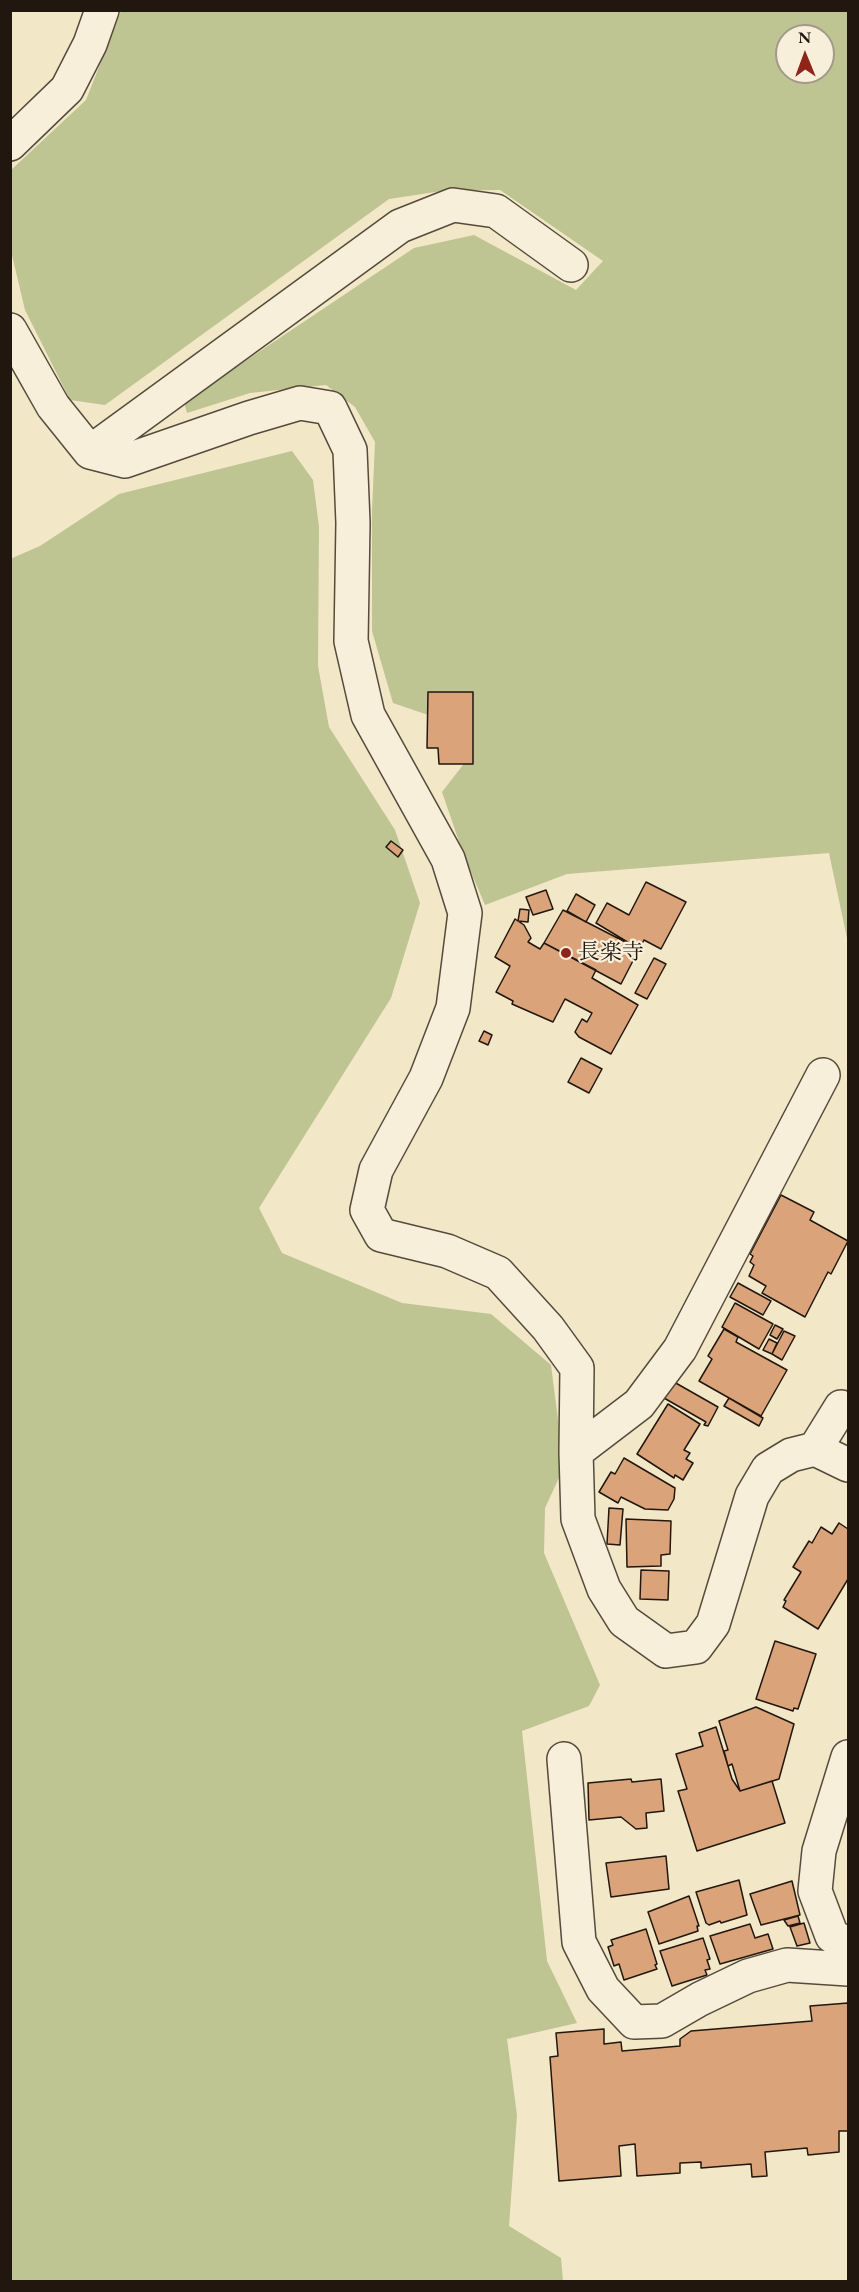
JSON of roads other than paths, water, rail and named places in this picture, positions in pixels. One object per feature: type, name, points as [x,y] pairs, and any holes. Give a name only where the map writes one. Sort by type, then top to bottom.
[{"type":"street","points":[[10,144],[67,89],[90,44],[102,10]]},
{"type":"street","points":[[90,452],[400,226],[453,205],[496,211],[571,265]]},
{"type":"street","points":[[10,330],[53,406],[90,452],[126,461],[249,418],[300,403],[330,408],[335,418],[350,450],[353,523],[351,641],[368,715],[448,859],[465,913],[453,1008],[426,1078],[376,1170],[367,1210],[381,1235],[447,1251],[498,1273],[548,1328],[578,1368],[576,1452],[578,1519],[604,1589],[624,1621],[666,1651],[696,1647],[713,1624],[752,1496],[768,1469],[791,1455],[815,1449],[849,1465]]},
{"type":"street","points":[[576,1452],[639,1404],[680,1349],[823,1075]]},
{"type":"street","points":[[815,1449],[841,1407],[849,1411]]},
{"type":"street","points":[[849,1757],[819,1851],[815,1891],[832,1936],[849,1944]]},
{"type":"street","points":[[564,1759],[579,1942],[603,1989],[634,2022],[662,2021],[700,1999],[748,1976],[787,1965],[849,1969]]},
{"type":"place","name":"長楽寺","points":[[566,953]]}]
